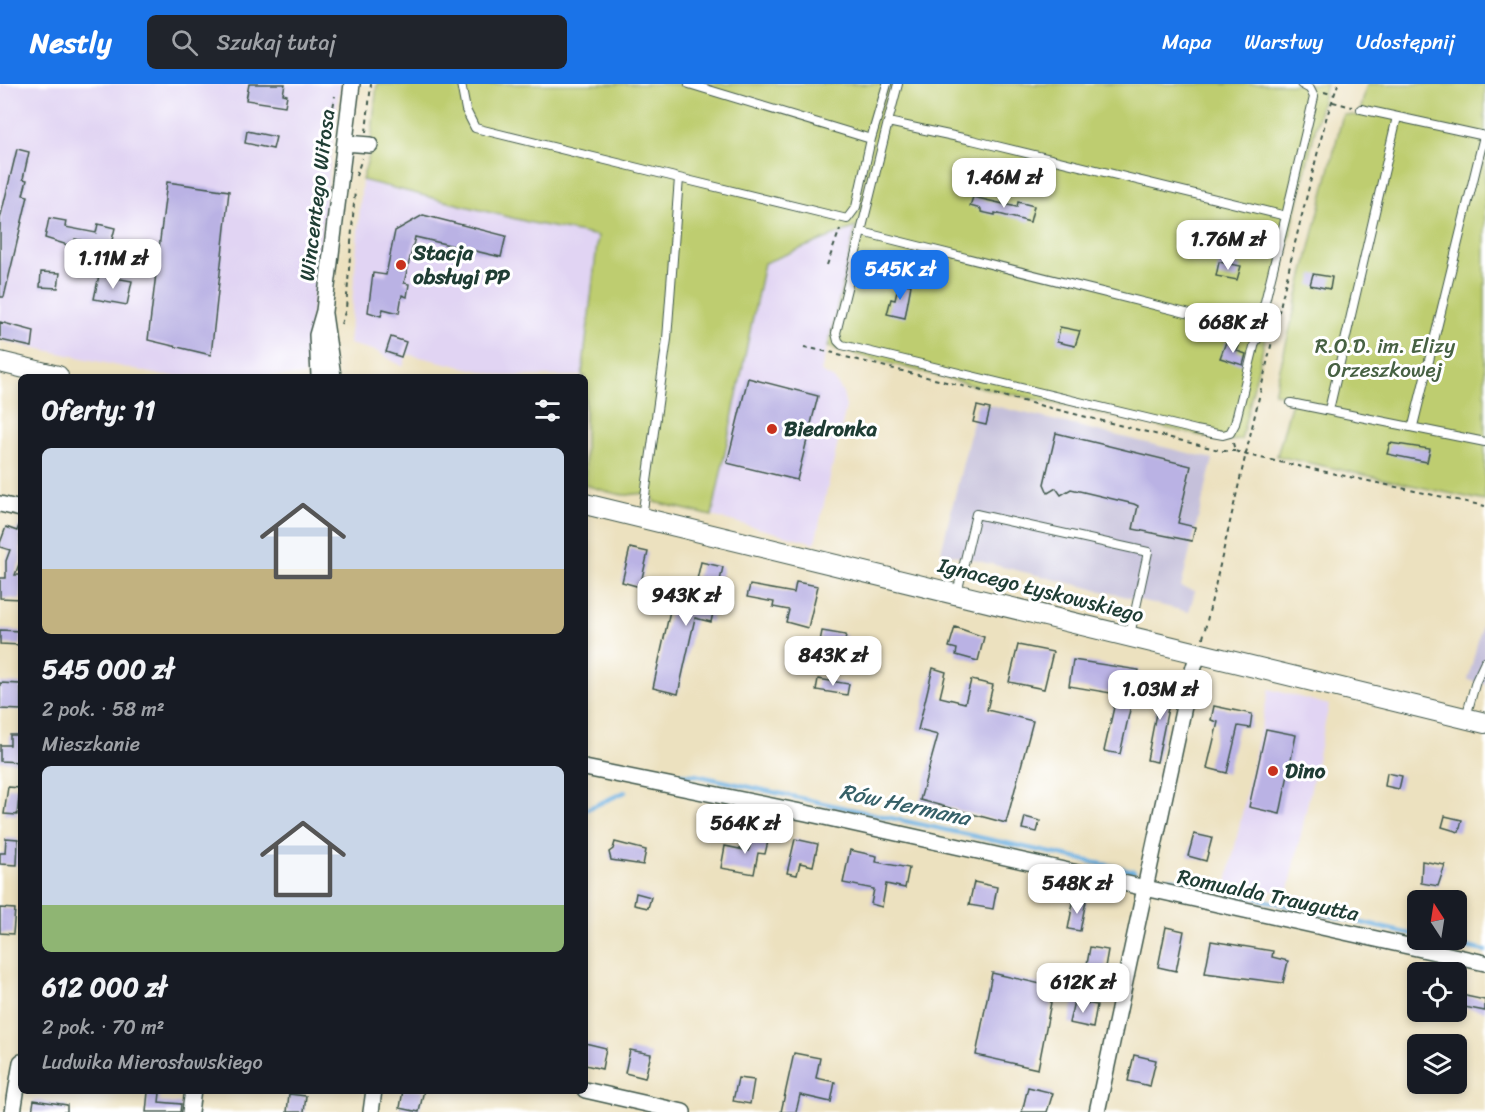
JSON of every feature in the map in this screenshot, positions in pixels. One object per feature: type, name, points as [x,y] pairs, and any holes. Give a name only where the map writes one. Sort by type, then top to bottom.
[{"type":"street","name":"Wincentego Witosa","points":[[328,374],[324,311],[352,84]]},
{"type":"street","points":[[345,142],[368,145]]},
{"type":"street","points":[[0,362],[49,374]]},
{"type":"street","points":[[0,504],[18,508]]},
{"type":"street","name":"Ignacego Łyskowskiego","points":[[588,505],[1485,723]]},
{"type":"street","points":[[1097,1112],[1189,683],[1198,654]]},
{"type":"street","name":"Romualda Traugutta","points":[[588,769],[806,813],[1145,890],[1485,963]]},
{"type":"street","points":[[13,1112],[18,1081]]},
{"type":"street","points":[[588,1091],[683,1112]]},
{"type":"street","points":[[190,1112],[192,1094]]},
{"type":"street","points":[[371,1112],[373,1094]]},
{"type":"lane","points":[[461,84],[466,110],[475,128],[847,219],[856,207],[871,139],[887,84]]},
{"type":"lane","points":[[689,84],[871,139]]},
{"type":"lane","points":[[898,84],[836,333],[838,341],[842,345],[1231,437],[1257,340],[1314,97],[1310,89],[1301,84]]},
{"type":"lane","points":[[1361,109],[1484,136],[1413,426]]},
{"type":"lane","points":[[1329,410],[1397,117]]},
{"type":"lane","points":[[888,122],[1286,216]]},
{"type":"lane","points":[[642,518],[667,339],[679,178]]},
{"type":"lane","points":[[862,232],[1238,326],[1257,340]]},
{"type":"lane","points":[[1291,404],[1413,426],[1485,442]]},
{"type":"lane","points":[[956,595],[976,514],[1148,552],[1130,637]]},
{"type":"lane","points":[[1466,718],[1476,681],[1485,662]]},
{"type":"path","points":[[356,177],[368,145],[371,84]]},
{"type":"path","points":[[1198,654],[1247,455],[1297,235],[1338,84]]},
{"type":"path","points":[[329,133],[336,92]]},
{"type":"path","points":[[1333,102],[1361,109]]},
{"type":"path","points":[[341,325],[346,309],[355,188]]},
{"type":"path","points":[[827,266],[843,218]]},
{"type":"path","points":[[804,347],[837,354]]},
{"type":"path","points":[[839,357],[1222,451],[1235,451],[1485,506]]},
{"type":"path","points":[[1231,437],[1235,451]]},
{"type":"shaded area","points":[[0,84],[340,84],[304,374],[155,374],[0,340]]},
{"type":"shaded area","points":[[362,180],[532,223],[598,236],[582,374],[493,374],[407,354],[403,367],[376,351],[349,344]]},
{"type":"shaded area","points":[[856,227],[821,372],[834,379],[843,393],[846,407],[815,543],[712,516],[764,262]]},
{"type":"shaded area","points":[[978,402],[1213,459],[1181,587],[1195,591],[1189,612],[941,552]]},
{"type":"shaded area","points":[[1485,612],[1485,684],[1468,680]]},
{"type":"shaded area","points":[[1269,689],[1329,705],[1288,894],[1227,883]]},
{"type":"green space","points":[[377,84],[1326,84],[1241,440],[1225,441],[980,387],[828,347],[856,227],[764,263],[712,516],[655,502],[652,495],[618,494],[588,486],[588,374],[582,374],[598,236],[532,223],[362,180],[370,152]]},
{"type":"green space","name":"R.O.D. im. Elizy Orzeszkowej","points":[[1367,84],[1485,84],[1485,501],[1277,456],[1293,397],[1274,393],[1343,114],[1359,116]]},
{"type":"building","points":[[249,84],[285,84],[283,94],[287,95],[285,106],[246,100]]},
{"type":"building","points":[[247,131],[276,137],[273,149],[245,143]]},
{"type":"building","points":[[17,149],[29,152],[23,179],[27,180],[23,195],[28,196],[4,297],[0,297],[0,219]]},
{"type":"building","points":[[167,182],[229,191],[211,355],[148,340]]},
{"type":"building","points":[[973,197],[1017,207],[1018,202],[1034,206],[1030,222],[995,213],[995,215],[981,212],[981,209],[970,206]]},
{"type":"building","points":[[423,215],[506,236],[501,257],[415,237],[404,283],[409,284],[407,297],[402,295],[399,313],[383,309],[381,316],[368,312],[373,273],[386,275],[395,231]]},
{"type":"building","points":[[49,218],[66,221],[65,227],[96,233],[98,224],[115,228],[110,248],[75,239],[74,247],[45,238]]},
{"type":"building","points":[[1219,262],[1241,266],[1237,280],[1216,276]]},
{"type":"building","points":[[41,272],[60,273],[58,288],[40,287]]},
{"type":"building","points":[[1313,274],[1332,277],[1330,289],[1310,285]]},
{"type":"building","points":[[99,275],[132,281],[127,305],[94,299]]},
{"type":"building","points":[[899,283],[911,285],[905,318],[887,314],[891,299],[895,300]]},
{"type":"building","points":[[0,322],[34,331],[32,347],[0,340]]},
{"type":"building","points":[[1060,327],[1080,331],[1075,346],[1057,342]]},
{"type":"building","points":[[391,337],[406,342],[401,357],[386,352]]},
{"type":"building","points":[[1226,342],[1239,346],[1237,351],[1246,354],[1243,365],[1220,358]]},
{"type":"building","name":"Biedronka","points":[[748,378],[818,396],[797,480],[727,463]]},
{"type":"building","points":[[977,406],[990,409],[986,425],[973,422]]},
{"type":"building","points":[[1056,433],[1191,466],[1178,523],[1195,527],[1192,541],[1133,529],[1138,506],[1134,504],[1071,489],[1061,495],[1056,488],[1048,493],[1044,484]]},
{"type":"building","points":[[1390,443],[1430,449],[1427,462],[1387,454]]},
{"type":"building","points":[[6,527],[17,531],[18,528],[18,567],[15,575],[18,575],[18,599],[0,598],[0,578],[6,578],[6,561],[10,550],[0,547],[0,543]]},
{"type":"building","points":[[630,548],[648,552],[640,587],[622,582]]},
{"type":"building","points":[[701,562],[723,567],[711,622],[695,618],[678,694],[653,688],[673,597],[692,601]]},
{"type":"building","points":[[796,582],[818,586],[808,628],[786,622],[789,610],[773,607],[774,602],[747,597],[750,585],[794,593]]},
{"type":"building","points":[[955,627],[984,637],[978,661],[956,655],[957,649],[949,647]]},
{"type":"building","points":[[0,630],[18,631],[18,645],[0,644]]},
{"type":"building","points":[[822,631],[846,635],[842,656],[818,652]]},
{"type":"building","points":[[1018,645],[1053,652],[1044,689],[1009,682]]},
{"type":"building","points":[[1073,660],[1139,670],[1120,754],[1104,751],[1117,694],[1069,686]]},
{"type":"building","points":[[933,668],[946,672],[940,697],[965,703],[971,680],[993,685],[987,710],[1033,721],[1006,823],[920,800],[938,735],[918,730]]},
{"type":"building","points":[[818,679],[849,684],[847,695],[816,690]]},
{"type":"building","points":[[1162,682],[1173,684],[1157,762],[1147,760]]},
{"type":"building","points":[[0,683],[18,684],[18,710],[0,709]]},
{"type":"building","points":[[1214,706],[1252,714],[1250,728],[1238,726],[1227,773],[1207,768],[1218,722],[1211,720]]},
{"type":"building","name":"Dino","points":[[1266,729],[1296,735],[1280,814],[1249,807]]},
{"type":"building","points":[[10,735],[18,735],[18,762],[0,761],[0,745],[10,745]]},
{"type":"building","points":[[1387,773],[1402,776],[1399,789],[1385,786]]},
{"type":"building","points":[[8,787],[18,788],[17,815],[4,814]]},
{"type":"building","points":[[1445,816],[1462,820],[1459,832],[1442,827]]},
{"type":"building","points":[[1025,817],[1040,821],[1037,832],[1022,829]]},
{"type":"building","points":[[752,833],[769,837],[765,854],[758,853],[754,874],[721,868],[725,846],[749,851]]},
{"type":"building","points":[[1194,834],[1212,838],[1206,861],[1188,856]]},
{"type":"building","points":[[6,838],[18,839],[17,865],[0,864],[0,853],[5,853]]},
{"type":"building","points":[[795,839],[818,844],[813,866],[800,863],[797,875],[787,873]]},
{"type":"building","points":[[615,842],[646,850],[643,865],[611,860],[609,852],[613,849]]},
{"type":"building","points":[[850,850],[877,856],[876,862],[909,868],[905,888],[886,884],[882,907],[871,904],[874,889],[843,883]]},
{"type":"building","points":[[1422,861],[1445,865],[1438,886],[1421,883]]},
{"type":"building","points":[[974,882],[997,887],[993,909],[969,905]]},
{"type":"building","points":[[636,893],[651,897],[648,908],[634,905]]},
{"type":"building","points":[[1074,898],[1086,901],[1080,931],[1068,929]]},
{"type":"building","points":[[0,908],[15,909],[13,934],[0,933]]},
{"type":"building","points":[[1166,927],[1184,931],[1176,971],[1158,967]]},
{"type":"building","points":[[1211,941],[1273,951],[1272,957],[1288,961],[1283,983],[1205,973]]},
{"type":"building","points":[[1090,947],[1108,950],[1104,973],[1086,970]]},
{"type":"building","points":[[992,973],[1054,987],[1038,1069],[976,1055]]},
{"type":"building","points":[[1467,996],[1485,1000],[1485,1011],[1467,1008]]},
{"type":"building","points":[[1074,1001],[1097,1005],[1093,1028],[1069,1023]]},
{"type":"building","points":[[588,1044],[606,1048],[602,1069],[588,1066]]},
{"type":"building","points":[[630,1050],[651,1054],[645,1078],[625,1073]]},
{"type":"building","points":[[794,1053],[820,1058],[816,1078],[835,1082],[831,1102],[800,1095],[796,1112],[781,1112]]},
{"type":"building","points":[[1134,1055],[1156,1060],[1150,1086],[1128,1081]]},
{"type":"building","points":[[738,1078],[754,1080],[750,1104],[733,1101]]},
{"type":"building","points":[[1028,1087],[1053,1093],[1047,1112],[1022,1112]]},
{"type":"building","points":[[148,1094],[160,1094],[159,1102],[181,1104],[180,1112],[146,1112]]},
{"type":"building","points":[[289,1094],[306,1096],[304,1112],[287,1112]]},
{"type":"building","points":[[402,1094],[423,1094],[419,1112],[400,1108]]},
{"type":"building","points":[[34,1100],[67,1105],[67,1112],[32,1112]]},
{"type":"waterway","name":"Rów Hermana","points":[[668,774],[695,775],[1134,871]]},
{"type":"waterway","name":"Rów Hermana","points":[[588,809],[625,792]]},
{"type":"waterway","points":[[1169,878],[1407,933]]},
{"type":"waterway","points":[[1467,947],[1485,951]]},
{"type":"place","name":"Stacja obsługi PP","points":[[401,265]]},
{"type":"place","name":"Biedronka","points":[[772,429]]},
{"type":"place","name":"Dino","points":[[1273,771]]}]
